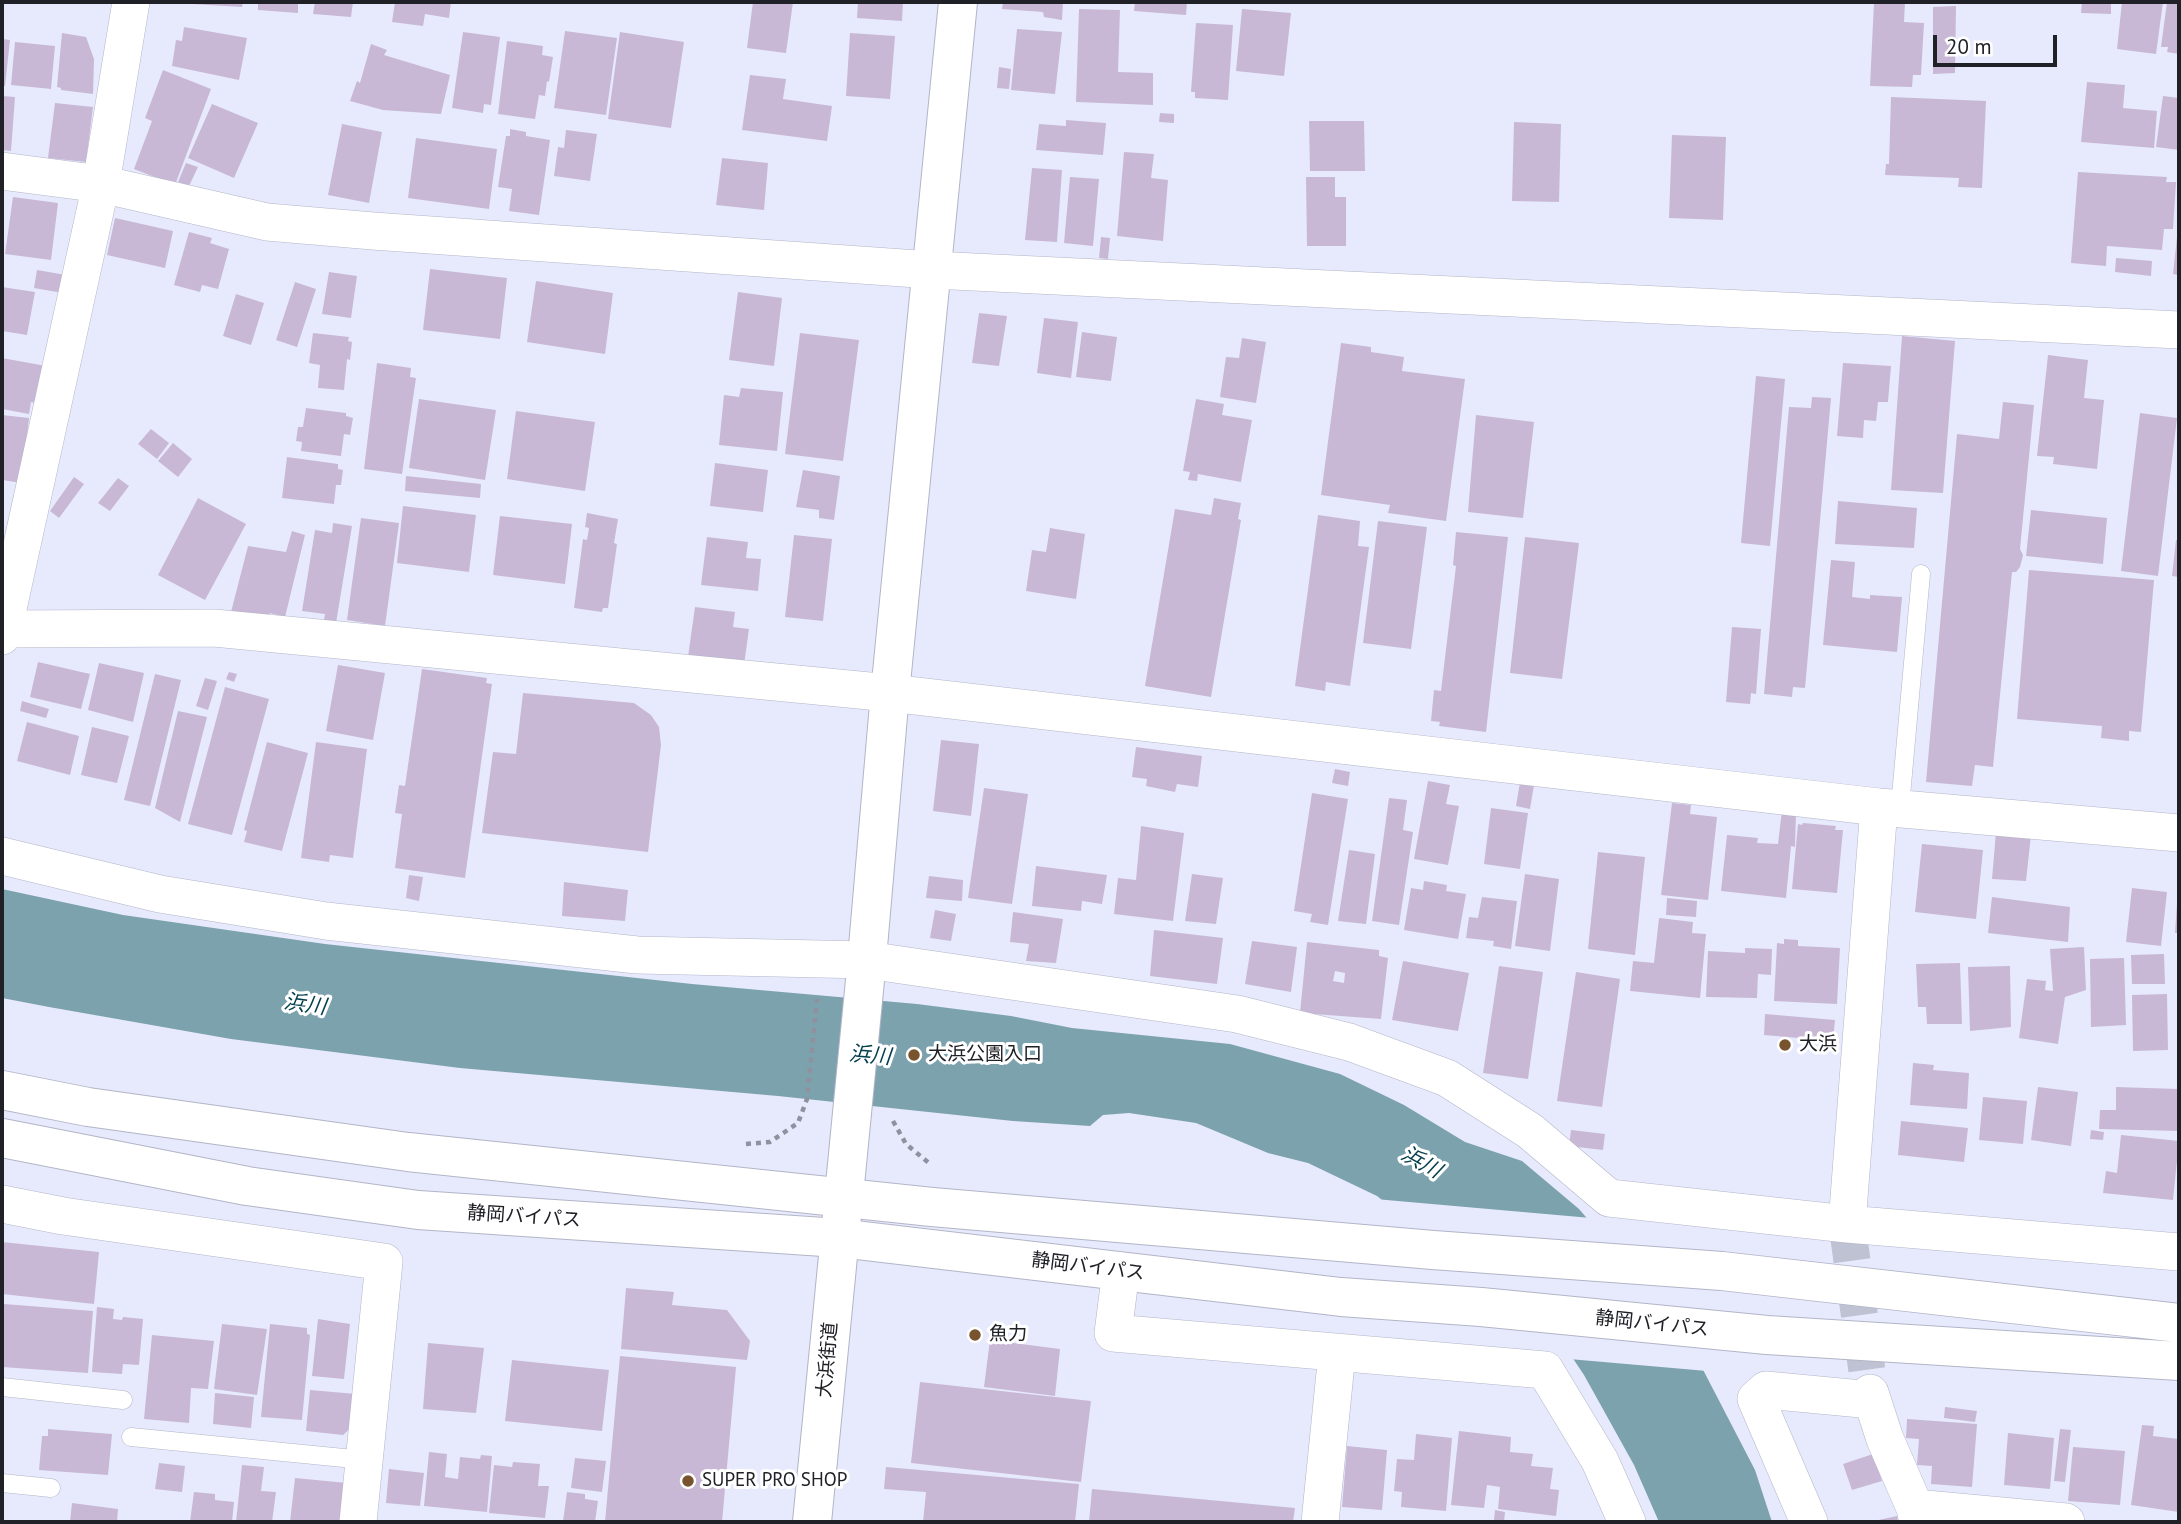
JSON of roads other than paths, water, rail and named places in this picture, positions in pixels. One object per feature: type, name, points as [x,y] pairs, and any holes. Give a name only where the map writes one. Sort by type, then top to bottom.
[{"type":"main road","name":"大浜街道","points":[[812,1522],[958,2]]},
{"type":"main road","points":[[2,1090],[88,1107],[395,1151],[843,1198],[1433,1250],[1673,1267],[2179,1323]]},
{"type":"main road","name":"静岡バイパス","points":[[2,1138],[247,1186],[418,1210],[839,1238],[1341,1297],[1481,1307],[1718,1330],[2179,1361]]},
{"type":"main road","points":[[2071,1311],[2179,1315]]},
{"type":"main road","points":[[2065,1354],[2179,1372]]},
{"type":"street","points":[[131,2],[101,184],[15,515],[2,633],[215,628],[890,694],[1889,807],[2179,833]]},
{"type":"street","points":[[2,171],[101,184],[267,222],[932,270],[2179,330]]},
{"type":"street","points":[[1847,1224],[1889,807]]},
{"type":"street","points":[[2,856],[160,894],[326,921],[637,955],[867,965],[1237,1014],[1349,1042],[1447,1078],[1531,1131],[1609,1198],[1847,1224],[2179,1252]]},
{"type":"street","points":[[2,1204],[63,1216],[384,1262],[358,1522]]},
{"type":"street","points":[[1121,1271],[1113,1333],[1545,1370],[1600,1461],[1627,1522]]},
{"type":"street","points":[[1320,1522],[1337,1353]]},
{"type":"street","points":[[1809,1522],[1756,1399],[1766,1390],[1871,1396],[1885,1439],[1916,1515],[2066,1522]]},
{"type":"lane","points":[[1889,807],[1921,574]]},
{"type":"lane","points":[[2,1387],[122,1400]]},
{"type":"lane","points":[[131,1437],[364,1460]]},
{"type":"lane","points":[[2,1483],[51,1489]]},
{"type":"water","name":"浜川","points":[[2,889],[123,915],[325,944],[692,984],[917,1004],[1011,1016],[1072,1028],[1230,1044],[1340,1074],[1404,1105],[1465,1142],[1522,1161],[1579,1209],[1651,1293],[1699,1362],[1755,1470],[1772,1522],[1659,1522],[1634,1465],[1568,1351],[1377,1196],[1308,1163],[1268,1153],[1196,1123],[1129,1113],[1103,1115],[1090,1126],[1013,1121],[778,1096],[460,1068],[231,1039],[2,998]]},
{"type":"tunnel","points":[[1847,1224],[1870,1393]]},
{"type":"place","name":"大浜","points":[[1785,1045]]},
{"type":"place","name":"大浜公園入口","points":[[914,1055]]},
{"type":"place","name":"魚力","points":[[975,1335]]},
{"type":"place","name":"SUPER PRO SHOP","points":[[688,1481]]}]
